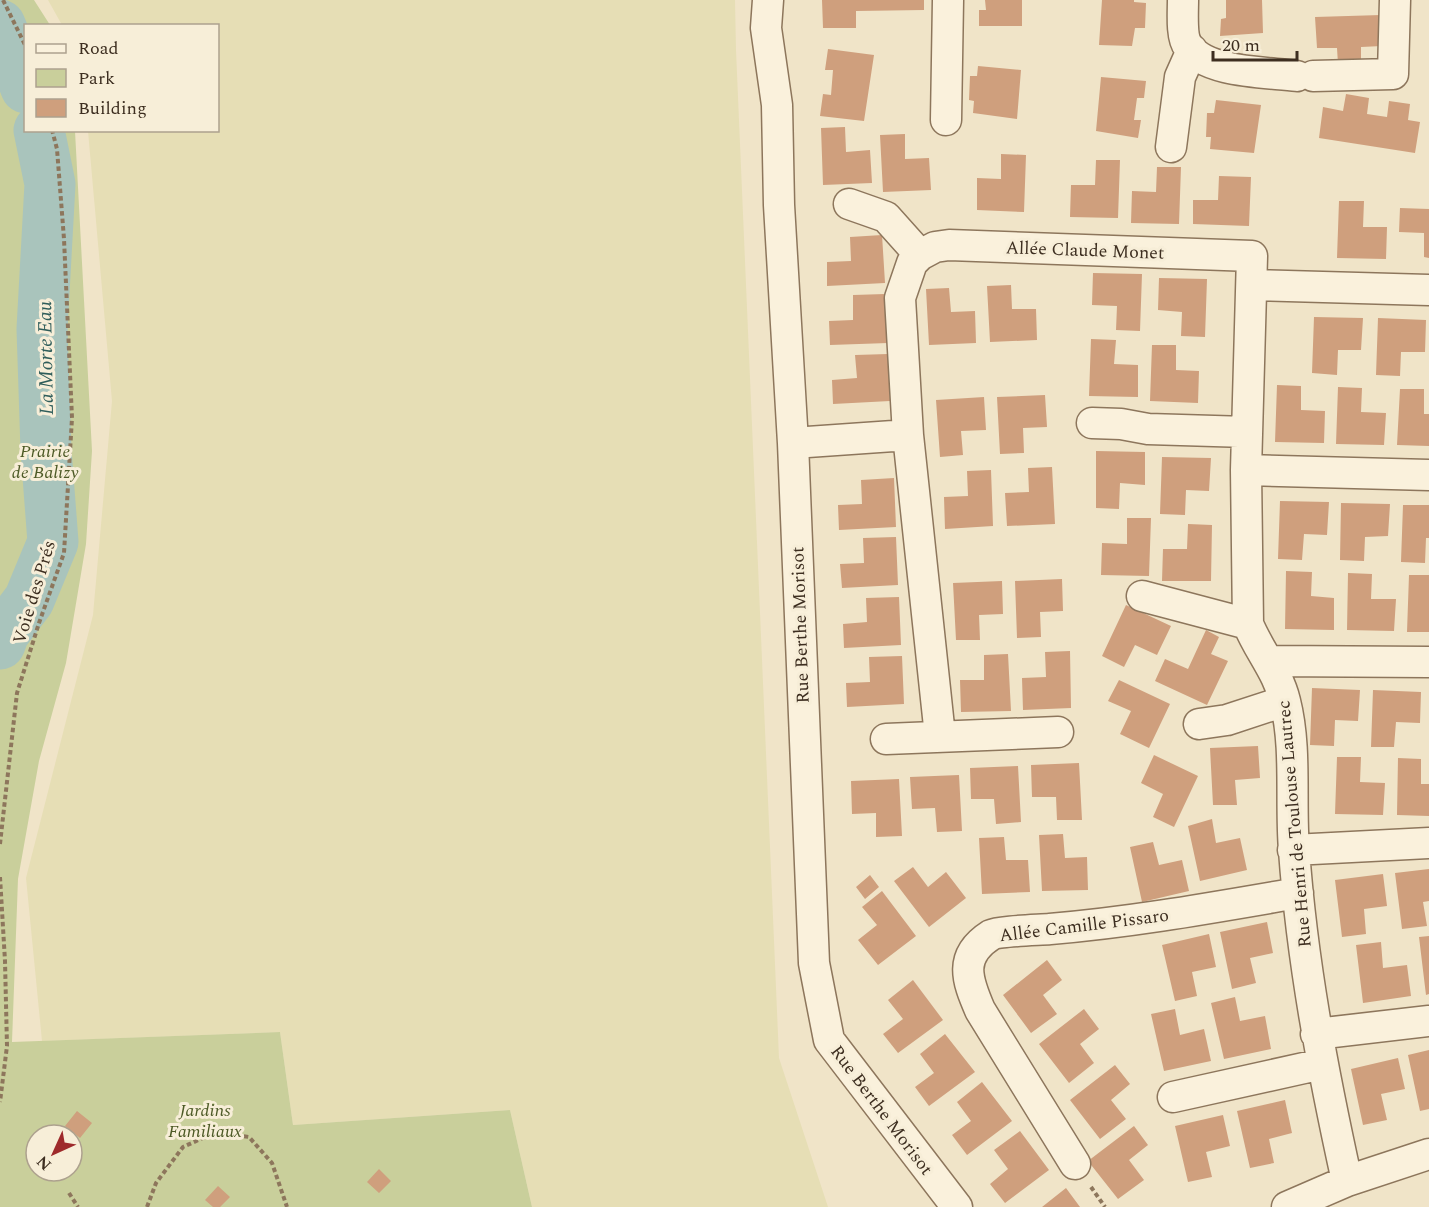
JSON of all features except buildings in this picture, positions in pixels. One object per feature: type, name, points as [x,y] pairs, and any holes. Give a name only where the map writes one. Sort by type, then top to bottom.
[{"type":"street","name":"Rue Berthe Morisot","points":[[768,0],[766,28],[777,105],[779,205],[793,443],[814,963],[829,1040],[957,1207]]},
{"type":"street","points":[[946,120],[948,0]]},
{"type":"street","points":[[1183,0],[1186,45],[1199,58],[1220,66],[1305,76],[1394,74],[1395,0]]},
{"type":"street","points":[[1171,147],[1180,77],[1192,50]]},
{"type":"street","points":[[849,204],[886,217],[920,255],[912,263],[900,298],[908,435],[940,736]]},
{"type":"street","name":"Allée Claude Monet","points":[[920,255],[935,247],[949,245],[1252,271],[1429,290]]},
{"type":"street","name":"Rue Henri de Toulouse Lautrec","points":[[1252,271],[1246,470],[1248,624],[1257,645],[1270,661],[1285,701],[1289,728],[1293,850],[1316,1034],[1347,1181]]},
{"type":"street","points":[[1092,423],[1121,424],[1148,429],[1247,432]]},
{"type":"street","points":[[793,443],[908,435]]},
{"type":"street","points":[[1246,470],[1429,475]]},
{"type":"street","points":[[1142,596],[1248,624]]},
{"type":"street","points":[[1270,661],[1429,662]]},
{"type":"street","points":[[1199,724],[1227,720],[1285,701]]},
{"type":"street","points":[[886,739],[1059,732]]},
{"type":"street","points":[[1293,850],[1429,843]]},
{"type":"street","name":"Allée Camille Pissaro","points":[[1075,1164],[980,1010],[971,990],[966,969],[976,949],[993,934],[1116,924],[1298,893]]},
{"type":"street","points":[[1316,1034],[1429,1021]]},
{"type":"street","points":[[1173,1097],[1322,1064]]},
{"type":"street","points":[[1287,1207],[1347,1181],[1429,1154]]},
{"type":"path","points":[[3,0],[24,43]]},
{"type":"path","name":"Voie des Prés","points":[[0,844],[17,693],[64,553],[72,418],[64,239],[57,149],[53,132]]},
{"type":"path","points":[[0,877],[7,1046],[0,1102]]},
{"type":"path","points":[[147,1207],[156,1183],[183,1147],[216,1132],[249,1137],[272,1163],[287,1207]]},
{"type":"path","points":[[69,1193],[78,1207]]},
{"type":"shaded area","points":[[48,0],[735,0],[779,1058],[828,1207],[532,1207],[510,1110],[293,1125],[280,1032],[42,1041],[26,878],[93,615],[112,401],[88,132],[219,132],[219,24],[61,24]]},
{"type":"green space","points":[[0,0],[34,0],[49,24],[24,24],[24,132],[75,132],[92,451],[86,544],[66,663],[39,761],[18,879],[12,1042],[280,1032],[293,1125],[510,1110],[532,1207],[0,1207]]},
{"type":"waterway","name":"La Morte Eau","points":[[0,25],[24,83]]},
{"type":"waterway","name":"La Morte Eau","points":[[0,644],[4,633],[29,600],[53,542],[46,450],[42,329],[50,184],[39,132]]},
{"type":"park label","name":"Prairie de Balizy","points":[[45,461]]},
{"type":"park label","name":"Jardins Familiaux","points":[[205,1120]]}]
